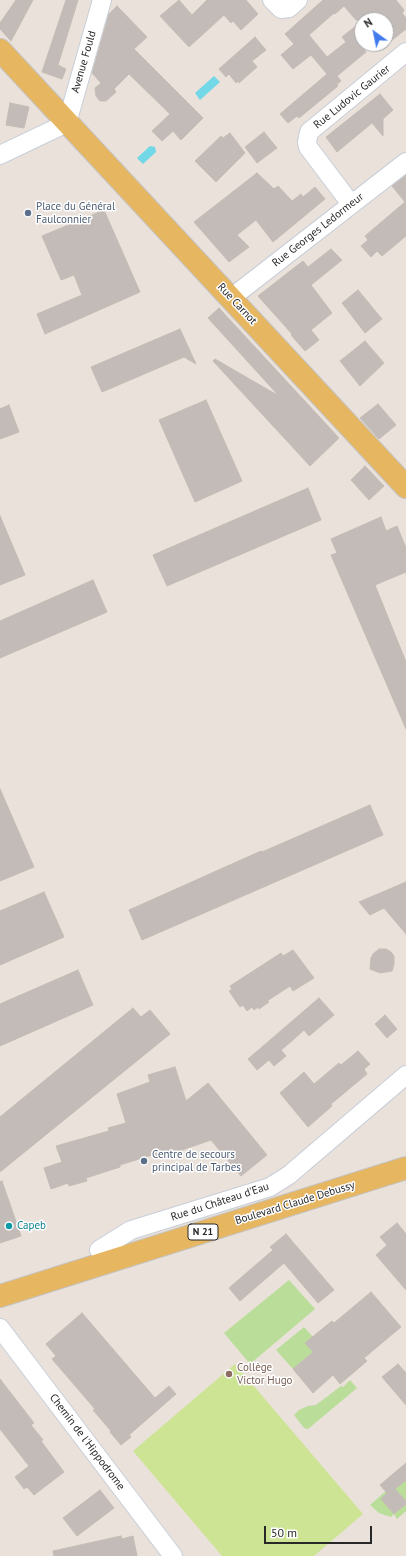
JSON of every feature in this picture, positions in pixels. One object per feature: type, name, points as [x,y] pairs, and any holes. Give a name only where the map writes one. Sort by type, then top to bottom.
[{"type":"main road","name":"Rue Carnot","points":[[0,50],[406,487]]},
{"type":"main road","name":"Boulevard Claude Debussy","points":[[0,1281],[406,1154]]},
{"type":"main road","name":"Boulevard Claude Debussy","points":[[0,1296],[406,1168]]},
{"type":"street","name":"Avenue Fould","points":[[67,123],[102,0]]},
{"type":"street","points":[[276,5],[289,8],[298,0]]},
{"type":"street","name":"Rue Ludovic Gaurier","points":[[351,204],[308,147],[307,142],[309,132],[406,52]]},
{"type":"street","points":[[0,155],[67,123]]},
{"type":"street","name":"Rue Georges Ledormeur","points":[[231,298],[406,162]]},
{"type":"street","name":"Rue du Château d'Eau","points":[[99,1250],[131,1230],[270,1187],[289,1175],[406,1075]]},
{"type":"street","name":"Chemin de l'Hippodrome","points":[[0,1328],[173,1556]]},
{"type":"green space","points":[[289,1280],[315,1309],[250,1364],[224,1333]]},
{"type":"green space","points":[[304,1327],[313,1337],[306,1343],[313,1352],[293,1369],[276,1350]]},
{"type":"green space","points":[[235,1364],[363,1514],[314,1556],[222,1556],[133,1451]]},
{"type":"green space","points":[[350,1380],[357,1388],[308,1429],[304,1428],[294,1415],[299,1410],[308,1406],[316,1405],[341,1386],[343,1387]]},
{"type":"green space","points":[[406,1480],[406,1501],[395,1489]]},
{"type":"green space","points":[[386,1491],[387,1493],[381,1499],[394,1514],[391,1517],[379,1513],[370,1505]]},
{"type":"green space","points":[[406,1504],[406,1511],[397,1519],[394,1514]]},
{"type":"water","points":[[214,76],[220,82],[200,100],[195,93]]},
{"type":"water","points":[[150,146],[155,147],[156,152],[143,164],[137,158]]},
{"type":"building","points":[[16,0],[33,0],[11,41],[0,29],[0,23]]},
{"type":"building","points":[[66,0],[78,0],[58,65],[66,69],[62,79],[42,72]]},
{"type":"building","points":[[179,0],[192,15],[207,0],[246,0],[258,14],[241,30],[233,21],[231,23],[224,15],[189,47],[160,16]]},
{"type":"building","points":[[323,0],[396,0],[404,10],[402,13],[406,18],[406,29],[394,39],[394,12],[354,12],[354,18],[344,6],[309,35],[327,57],[346,42],[342,37],[354,27],[354,52],[366,52],[337,76],[341,81],[337,84],[338,86],[299,118],[297,116],[288,123],[280,114],[327,74],[311,55],[293,69],[281,55],[294,44],[285,34]]},
{"type":"building","points":[[117,6],[147,37],[134,49],[203,118],[181,140],[173,131],[162,141],[152,131],[170,114],[129,74],[114,89],[116,92],[106,101],[100,101],[96,96],[95,88],[101,83],[92,73],[109,14]]},
{"type":"building","points":[[255,37],[266,50],[252,61],[257,67],[239,83],[238,81],[236,83],[229,74],[226,77],[219,69]]},
{"type":"building","points":[[380,94],[393,110],[383,119],[383,136],[372,123],[337,152],[326,137]]},
{"type":"building","points":[[10,103],[29,107],[24,128],[6,125]]},
{"type":"building","points":[[264,132],[277,148],[257,163],[245,147]]},
{"type":"building","points":[[230,133],[245,153],[216,182],[195,161],[221,136],[223,138]]},
{"type":"building","points":[[257,173],[274,189],[278,186],[292,201],[301,194],[303,197],[315,187],[325,199],[273,242],[256,220],[237,235],[249,247],[229,262],[194,222]]},
{"type":"building","points":[[406,175],[406,236],[382,256],[377,251],[371,257],[361,246],[368,240],[365,236],[405,202],[392,186]]},
{"type":"building","points":[[104,210],[140,292],[45,334],[37,314],[82,295],[74,275],[61,280],[42,236]]},
{"type":"building","points":[[331,249],[342,260],[311,285],[332,313],[311,330],[319,340],[305,351],[258,296],[303,261],[308,267]]},
{"type":"building","points":[[358,290],[382,319],[365,333],[342,303]]},
{"type":"building","points":[[219,308],[339,438],[310,466],[213,361],[215,359],[279,396],[208,318]]},
{"type":"building","points":[[180,329],[196,364],[184,357],[102,392],[91,367]]},
{"type":"building","points":[[365,341],[384,363],[360,386],[340,361]]},
{"type":"building","points":[[206,400],[242,481],[195,502],[159,420]]},
{"type":"building","points":[[378,404],[396,425],[379,439],[360,418]]},
{"type":"building","points":[[9,405],[19,432],[0,439],[0,409]]},
{"type":"building","points":[[365,466],[384,486],[369,500],[351,480]]},
{"type":"building","points":[[308,488],[321,520],[167,586],[153,555]]},
{"type":"building","points":[[0,516],[25,575],[0,585]]},
{"type":"building","points":[[381,517],[386,531],[397,526],[406,548],[406,572],[375,585],[406,662],[406,729],[331,555],[337,553],[331,539]]},
{"type":"building","points":[[93,580],[107,612],[0,658],[0,621]]},
{"type":"building","points":[[0,789],[34,867],[0,881]]},
{"type":"building","points":[[370,805],[383,835],[142,940],[129,910],[261,851],[262,852]]},
{"type":"building","points":[[406,882],[406,934],[384,908],[370,915],[359,902]]},
{"type":"building","points":[[44,892],[64,937],[0,965],[0,911]]},
{"type":"building","points":[[379,949],[386,949],[394,956],[392,971],[380,973],[370,969],[371,958]]},
{"type":"building","points":[[293,950],[314,978],[293,991],[290,986],[267,1001],[269,1002],[259,1009],[258,1007],[254,1010],[252,1007],[247,1011],[243,1005],[240,1007],[229,991],[232,989],[230,986],[281,953],[283,956]]},
{"type":"building","points":[[78,970],[93,1005],[0,1046],[0,1004]]},
{"type":"building","points":[[319,998],[334,1015],[309,1036],[304,1030],[281,1050],[286,1056],[274,1066],[269,1060],[257,1070],[248,1059]]},
{"type":"building","points":[[133,1008],[141,1017],[150,1010],[170,1034],[0,1172],[0,1117]]},
{"type":"building","points":[[385,1015],[397,1029],[387,1038],[375,1024]]},
{"type":"building","points":[[358,1051],[370,1064],[364,1069],[367,1074],[331,1104],[332,1106],[308,1127],[280,1093],[304,1072],[314,1084],[339,1063],[341,1065]]},
{"type":"building","points":[[175,1067],[186,1101],[208,1083],[267,1155],[241,1176],[211,1140],[156,1159],[155,1154],[86,1178],[87,1181],[69,1186],[68,1183],[51,1189],[44,1168],[62,1162],[56,1146],[109,1131],[108,1128],[126,1123],[117,1094],[150,1082],[148,1075]]},
{"type":"building","name":"Capeb","points":[[2,1181],[21,1236],[0,1243],[0,1182]]},
{"type":"building","points":[[397,1223],[406,1234],[406,1290],[376,1255],[387,1245],[380,1237]]},
{"type":"building","points":[[286,1234],[334,1290],[318,1303],[284,1263],[240,1301],[229,1288],[273,1250],[270,1247]]},
{"type":"building","points":[[371,1292],[401,1327],[364,1358],[367,1361],[340,1384],[333,1375],[313,1393],[293,1369],[313,1352],[305,1343],[332,1321],[334,1323]]},
{"type":"building","points":[[82,1313],[155,1398],[169,1386],[176,1394],[129,1435],[131,1437],[121,1445],[93,1410],[95,1409],[52,1359],[56,1356],[46,1344]]},
{"type":"building","points":[[398,1364],[406,1373],[406,1405],[382,1377]]},
{"type":"building","points":[[0,1379],[34,1423],[31,1425],[43,1440],[41,1441],[64,1472],[34,1495],[27,1487],[24,1489],[15,1477],[29,1466],[0,1429]]},
{"type":"building","points":[[406,1463],[406,1480],[395,1489],[406,1501],[406,1504],[394,1514],[381,1499],[387,1493],[380,1485]]},
{"type":"building","points":[[100,1490],[114,1508],[77,1536],[63,1518]]},
{"type":"building","points":[[121,1536],[122,1539],[133,1536],[137,1556],[54,1556],[53,1551]]},
{"type":"place","name":"Place du Général Faulconnier","points":[[28,213]]},
{"type":"place","name":"Centre de secours principal de Tarbes","points":[[144,1161]]},
{"type":"place","name":"Capeb","points":[[9,1226]]},
{"type":"place","name":"Collège Victor Hugo","points":[[229,1374]]}]
